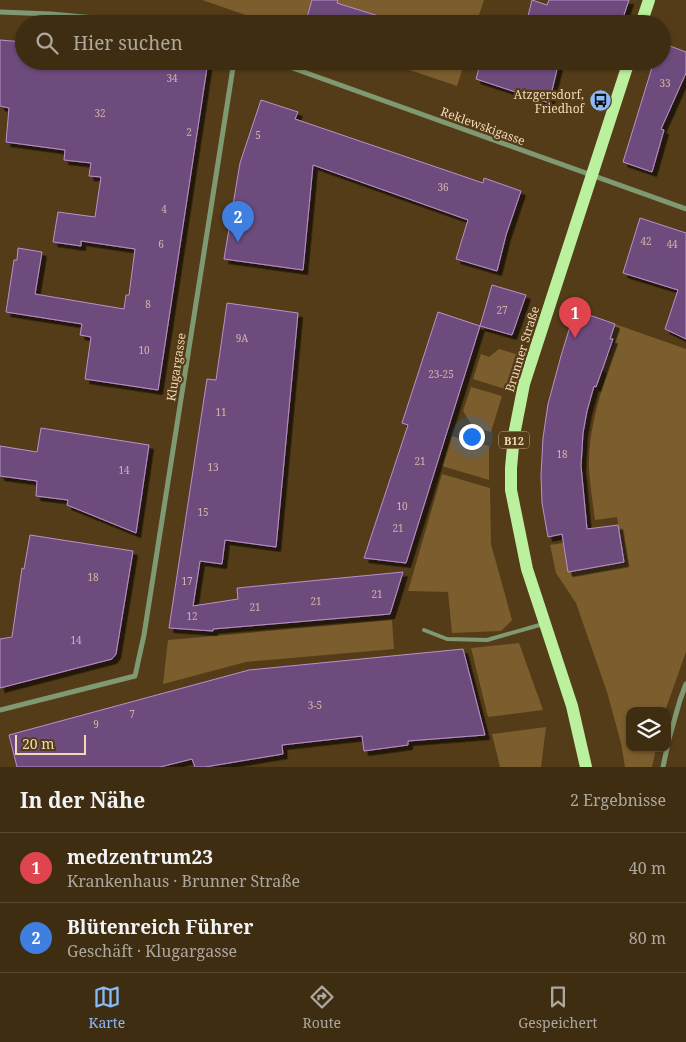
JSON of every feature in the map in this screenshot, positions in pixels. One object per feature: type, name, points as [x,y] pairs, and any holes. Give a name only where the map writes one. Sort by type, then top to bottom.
[{"type":"main road","points":[[644,15],[649,0]]},
{"type":"main road","name":"Brunner Straße","points":[[586,767],[572,706],[527,569],[511,490],[511,468],[514,435],[524,384],[626,70]]},
{"type":"street","points":[[0,12],[40,15]]},
{"type":"street","name":"Klugargasse","points":[[0,710],[134,676],[144,635],[233,70]]},
{"type":"street","name":"Reklewskigasse","points":[[297,70],[686,209]]},
{"type":"street","points":[[671,733],[686,684]]},
{"type":"street","points":[[663,767],[666,752]]},
{"type":"lane","points":[[424,630],[448,640],[487,640],[545,623]]},
{"type":"shaded area","points":[[202,0],[484,0],[479,15],[246,15]]},
{"type":"shaded area","points":[[410,70],[462,70],[457,86]]},
{"type":"shaded area","points":[[615,324],[686,349],[686,652],[666,707],[626,707],[626,752],[655,752],[652,767],[625,767],[621,743],[607,692],[576,603],[556,573],[550,545],[563,543],[569,572],[624,561],[617,517],[595,520],[589,469],[590,444],[594,420],[607,373],[600,370],[605,354],[610,355],[615,340],[610,339]]},
{"type":"shaded area","points":[[499,349],[516,354],[505,389],[473,379],[481,354],[489,357]]},
{"type":"shaded area","points":[[471,387],[502,396],[491,432],[473,427],[463,411]]},
{"type":"shaded area","points":[[451,436],[489,446],[489,480],[442,466]]},
{"type":"shaded area","points":[[442,474],[490,488],[491,544],[512,620],[501,631],[452,633],[448,592],[408,591]]},
{"type":"shaded area","points":[[392,620],[394,649],[246,662],[163,684],[168,640]]},
{"type":"shaded area","points":[[519,643],[543,710],[488,717],[471,648]]},
{"type":"shaded area","points":[[546,727],[541,767],[500,767],[492,734]]},
{"type":"building","points":[[312,0],[338,0],[337,3],[375,15],[308,15]]},
{"type":"building","points":[[532,0],[547,5],[549,0],[629,0],[624,15],[528,15]]},
{"type":"building","points":[[0,40],[15,41],[15,70],[207,70],[158,390],[85,379],[91,337],[80,335],[82,324],[6,312],[14,260],[17,260],[18,248],[42,252],[35,294],[124,309],[126,295],[129,295],[135,249],[81,241],[81,246],[53,242],[58,212],[95,217],[101,177],[89,176],[91,163],[64,160],[65,150],[6,142],[9,108],[0,106]]},
{"type":"building","points":[[671,46],[686,52],[686,73],[661,129],[664,130],[652,172],[623,162],[651,70],[671,70]]},
{"type":"building","points":[[478,70],[557,70],[549,103],[476,79]]},
{"type":"building","points":[[261,100],[298,112],[295,119],[483,183],[484,178],[521,191],[506,235],[497,271],[456,259],[468,220],[313,165],[303,270],[224,259],[240,163]]},
{"type":"building","points":[[640,218],[686,233],[686,339],[665,329],[678,290],[623,273]]},
{"type":"building","points":[[492,285],[526,295],[512,335],[480,326]]},
{"type":"building","points":[[227,303],[298,313],[276,547],[225,540],[222,564],[200,561],[193,606],[238,599],[237,588],[403,572],[390,614],[213,629],[213,631],[169,628],[207,379],[216,380]]},
{"type":"building","points":[[575,310],[615,324],[610,339],[613,339],[596,387],[594,386],[587,411],[583,433],[581,466],[587,529],[618,525],[624,562],[568,572],[562,534],[548,537],[542,503],[541,475],[543,438],[548,404]]},
{"type":"building","points":[[438,312],[480,326],[406,563],[364,558],[408,425],[402,423]]},
{"type":"building","points":[[41,428],[149,445],[136,533],[67,505],[68,500],[36,496],[37,481],[0,476],[0,446],[37,452]]},
{"type":"building","points":[[30,535],[133,551],[116,654],[112,659],[0,688],[0,639],[12,637],[22,568],[24,569]]},
{"type":"building","points":[[463,649],[485,735],[408,741],[408,745],[364,751],[362,736],[282,745],[283,754],[205,767],[195,767],[192,759],[160,767],[17,767],[9,735],[249,670]]},
{"type":"place","name":"Atzgersdorf, Friedhof","points":[[600,101]]},
{"type":"place","name":"Blütenreich Führer","points":[[238,242]]},
{"type":"place","name":"medzentrum23","points":[[575,338]]}]
